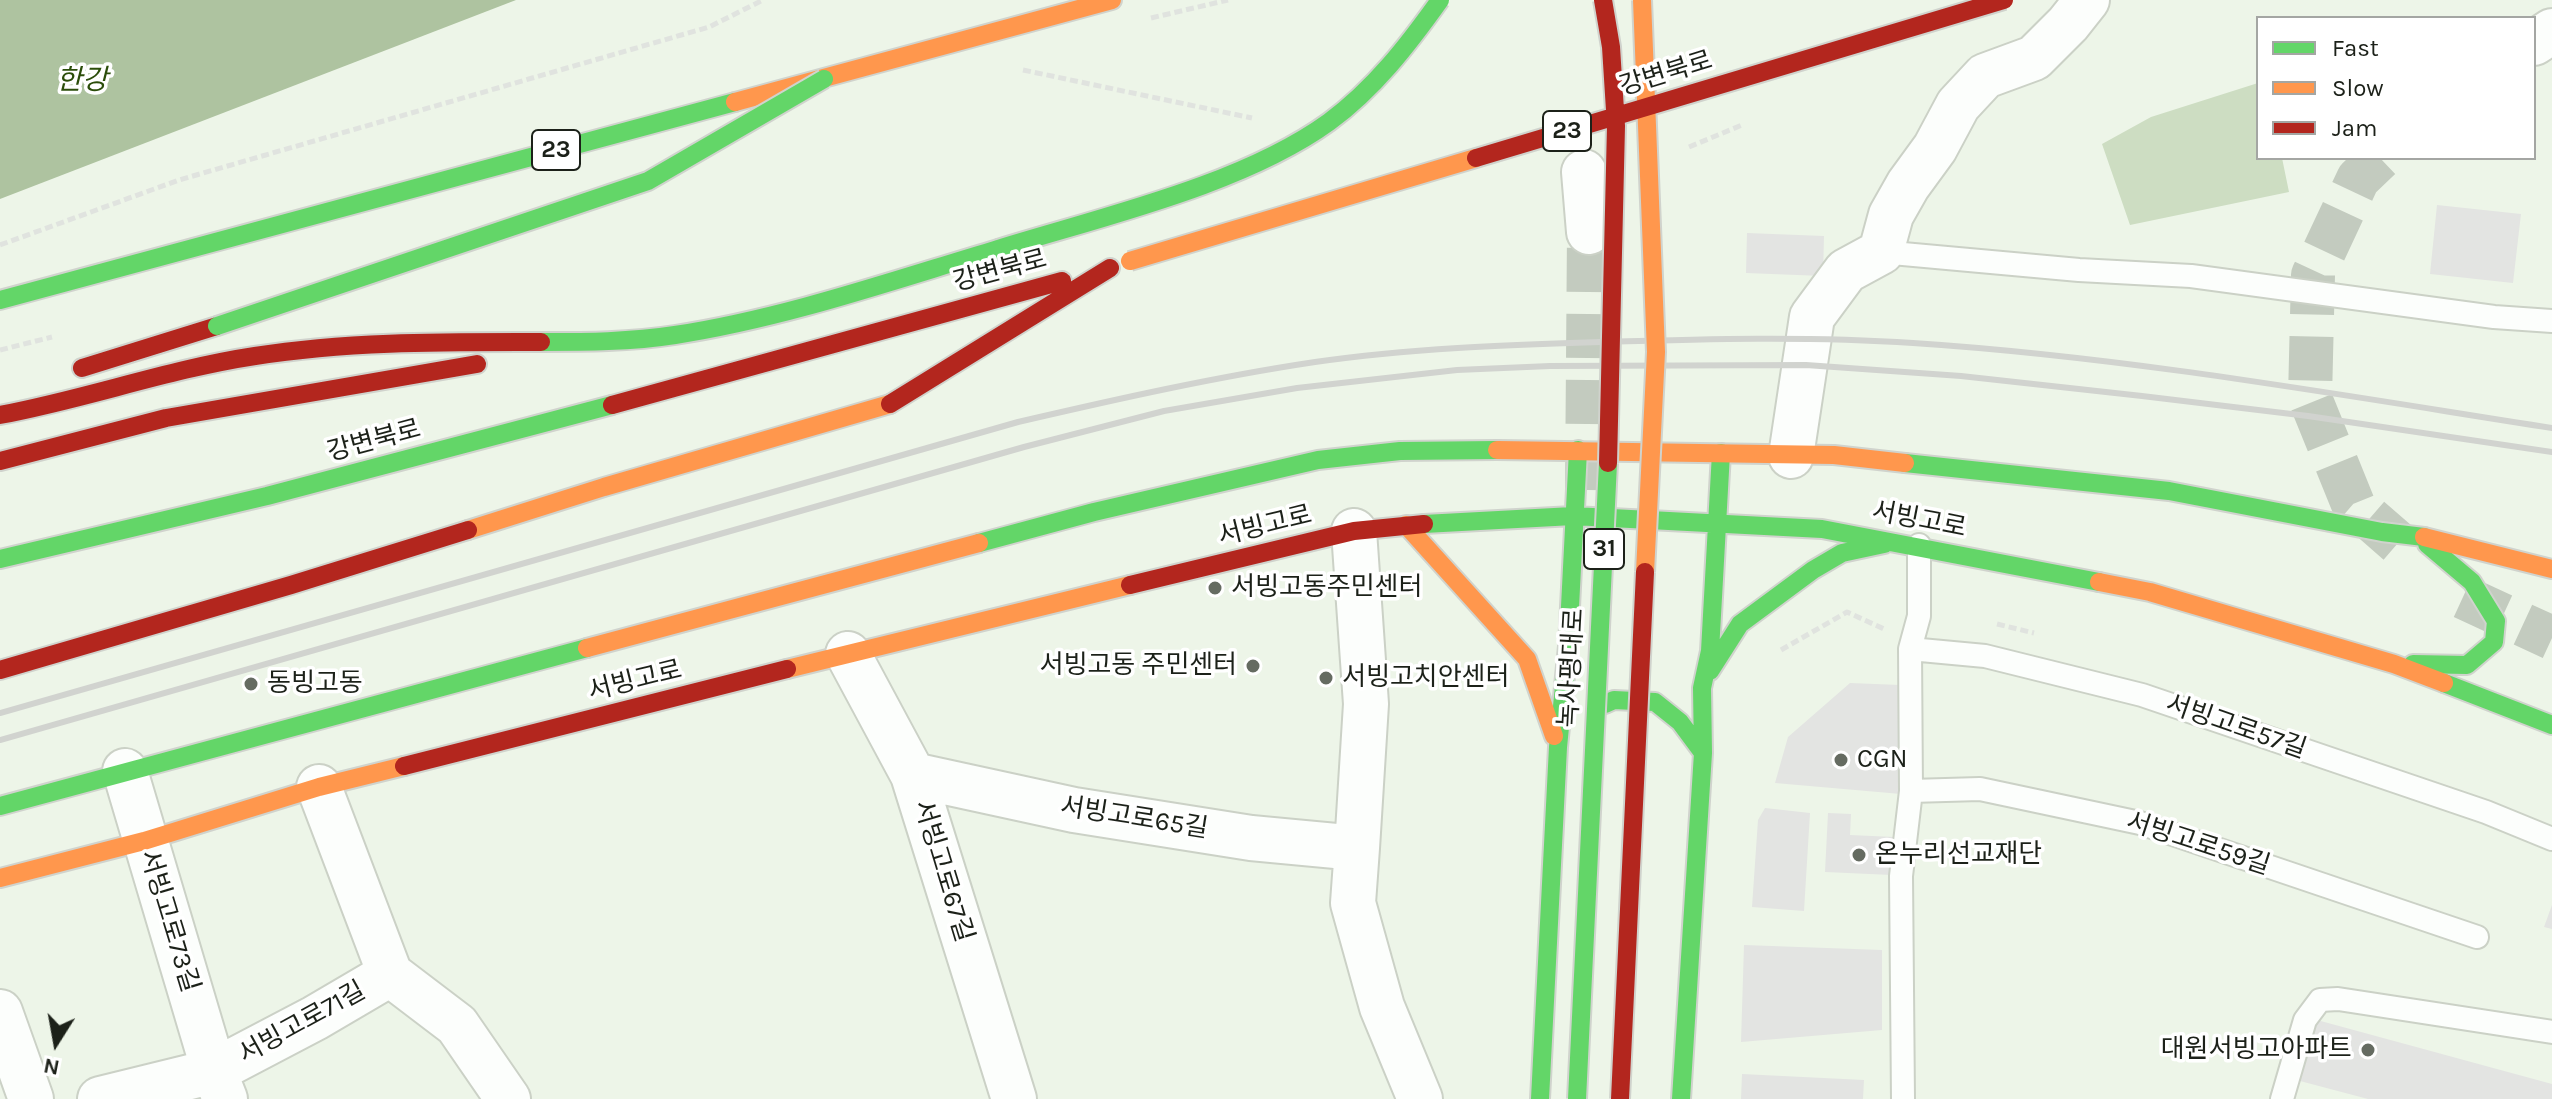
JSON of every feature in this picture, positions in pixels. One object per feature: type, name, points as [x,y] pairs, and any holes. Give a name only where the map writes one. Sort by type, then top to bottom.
[{"type":"main road","name":"23","points":[[0,300],[1112,0]]},
{"type":"main road","points":[[0,461],[166,418],[602,342],[675,335],[746,321],[1128,210],[1242,170],[1291,147],[1330,121],[1365,90],[1417,32],[1440,0]]},
{"type":"main road","name":"녹사평대로","points":[[1577,1099],[1611,405],[1616,126],[1611,47],[1603,0]]},
{"type":"main road","name":"31","points":[[1620,1099],[1656,352],[1642,0]]},
{"type":"main road","name":"강변북로","points":[[0,559],[171,521],[1110,268],[2004,0]]},
{"type":"main road","points":[[58,376],[217,326],[648,181],[824,79]]},
{"type":"main road","points":[[0,670],[291,585],[604,487],[889,405],[1110,268]]},
{"type":"main road","points":[[0,415],[227,360],[287,351],[343,345],[602,342]]},
{"type":"main road","points":[[1540,1099],[1572,746],[1568,646],[1578,450]]},
{"type":"main road","name":"서빙고로","points":[[0,806],[1094,512],[1318,460],[1400,451],[1578,450],[1834,455],[2169,491],[2382,532],[2416,535],[2552,569]]},
{"type":"main road","points":[[1681,1099],[1703,753],[1702,688],[1710,651],[1721,453]]},
{"type":"main road","name":"서빙고로","points":[[0,878],[144,841],[319,787],[848,654],[1354,531],[1406,525],[1573,516],[1822,529],[1908,543],[2150,592],[2394,664],[2552,725]]},
{"type":"main road","points":[[1406,525],[1527,659],[1572,746]]},
{"type":"main road","points":[[2394,664],[2467,665],[2494,642],[2496,621],[2472,582],[2416,535]]},
{"type":"main road","points":[[1702,688],[1720,652],[1740,624],[1813,570],[1842,553],[1908,543]]},
{"type":"main road","points":[[1572,746],[1591,710],[1614,700],[1655,702],[1680,722],[1703,753]]},
{"type":"street","points":[[1791,456],[1812,317],[1846,271],[1881,252],[1891,215],[1935,148],[1958,105],[1985,76],[2034,58],[2087,0]]},
{"type":"street","points":[[1584,172],[1589,232]]},
{"type":"street","points":[[1354,531],[1366,704],[1353,903],[1382,1007],[1420,1099]]},
{"type":"street","name":"서빙고로67길","points":[[848,654],[913,775],[1014,1099]]},
{"type":"street","points":[[1566,1099],[1572,746]]},
{"type":"street","name":"서빙고로73길","points":[[125,771],[220,1085]]},
{"type":"street","name":"서빙고로65길","points":[[913,775],[1074,810],[1251,838],[1357,848]]},
{"type":"street","name":"서빙고로71길","points":[[319,787],[390,974],[457,1025],[508,1099]]},
{"type":"street","name":"서빙고로71길","points":[[220,1085],[315,1018],[390,974]]},
{"type":"street","points":[[0,1012],[31,1099]]},
{"type":"street","points":[[100,1099],[220,1085]]},
{"type":"lane","points":[[1881,252],[2079,270],[2191,276],[2494,317],[2552,321]]},
{"type":"lane","points":[[1903,1099],[1901,876],[1911,791],[1910,649],[1919,616],[1908,543]]},
{"type":"lane","name":"서빙고로57길","points":[[1910,649],[1985,656],[2142,695],[2486,812],[2552,839]]},
{"type":"lane","name":"서빙고로59길","points":[[1911,791],[1980,789],[2140,823],[2477,937]]},
{"type":"lane","points":[[2282,1099],[2305,1020],[2320,1000],[2338,999],[2552,1032]]},
{"type":"path","points":[[0,245],[179,180],[709,27],[763,0]]},
{"type":"shaded area","points":[[2256,84],[2256,160],[2282,160],[2289,192],[2130,225],[2102,144],[2151,117]]},
{"type":"water","name":"한강","points":[[0,0],[516,0],[0,199]]},
{"type":"building","points":[[2437,205],[2521,214],[2513,283],[2430,274]]},
{"type":"building","points":[[1747,233],[1824,236],[1823,276],[1746,273]]},
{"type":"building","name":"CGN","points":[[1850,683],[1900,685],[1901,794],[1775,783],[1788,737]]},
{"type":"building","points":[[1765,808],[1810,813],[1804,911],[1752,907],[1758,820]]},
{"type":"building","name":"온누리선교재단","points":[[1828,813],[1851,814],[1850,835],[1894,837],[1892,875],[1825,872]]},
{"type":"building","points":[[2552,905],[2552,929],[2544,927]]},
{"type":"building","points":[[1744,945],[1882,950],[1882,1030],[1741,1042]]},
{"type":"building","name":"대원서빙고아파트","points":[[2317,1020],[2552,1084],[2552,1099],[2368,1099],[2300,1081]]},
{"type":"building","points":[[1742,1074],[1864,1080],[1863,1099],[1741,1099]]},
{"type":"tunnel","points":[[2378,160],[2358,179],[2313,275],[2310,398],[2353,504],[2398,543]]},
{"type":"tunnel","points":[[1587,490],[1589,232]]},
{"type":"tunnel","points":[[2463,597],[2552,638]]},
{"type":"railway","points":[[0,713],[1018,422],[1203,382],[1351,357],[1494,346],[1679,340],[1796,339],[1913,343],[2153,367],[2552,428]]},
{"type":"railway","points":[[0,740],[1024,447],[1164,411],[1297,388],[1457,370],[1550,366],[1806,365],[1961,376],[2142,396],[2308,416],[2552,452]]},
{"type":"traffic: fast","points":[[998,249],[1170,197],[1255,164],[1294,144],[1329,122],[1361,95],[1403,50],[1440,0]]},
{"type":"traffic: fast","points":[[217,326],[648,181],[824,79]]},
{"type":"traffic: fast","points":[[0,300],[735,102]]},
{"type":"traffic: fast","points":[[541,342],[641,339],[716,328],[838,298],[998,249]]},
{"type":"traffic: fast","points":[[0,559],[267,496],[612,405]]},
{"type":"traffic: fast","points":[[979,543],[1094,512],[1318,460],[1400,451],[1497,450]]},
{"type":"traffic: fast","points":[[1540,1099],[1558,747],[1568,646],[1578,450]]},
{"type":"traffic: fast","points":[[1681,1099],[1703,753],[1702,688],[1710,651],[1721,453]]},
{"type":"traffic: fast","points":[[1577,1099],[1608,463]]},
{"type":"traffic: fast","points":[[1905,463],[2169,491],[2382,532],[2424,537]]},
{"type":"traffic: fast","points":[[1424,524],[1573,516],[1822,529],[2099,582]]},
{"type":"traffic: fast","points":[[1710,671],[1740,624],[1813,570],[1842,553],[1884,544]]},
{"type":"traffic: fast","points":[[2413,664],[2467,665],[2494,642],[2496,621],[2472,582],[2427,544]]},
{"type":"traffic: fast","points":[[0,806],[587,648]]},
{"type":"traffic: fast","points":[[2444,683],[2552,725]]},
{"type":"traffic: fast","points":[[1605,704],[1614,700],[1655,702],[1680,722],[1703,753]]},
{"type":"traffic: slow","points":[[735,102],[1112,0]]},
{"type":"traffic: slow","points":[[1642,0],[1656,352],[1645,572]]},
{"type":"traffic: slow","points":[[1130,261],[1476,158]]},
{"type":"traffic: slow","points":[[468,530],[890,404]]},
{"type":"traffic: slow","points":[[1497,450],[1834,455],[1905,463]]},
{"type":"traffic: slow","points":[[1406,525],[1527,659],[1554,736]]},
{"type":"traffic: slow","points":[[2424,537],[2552,569]]},
{"type":"traffic: slow","points":[[587,648],[979,543]]},
{"type":"traffic: slow","points":[[2099,582],[2150,592],[2394,664],[2444,683]]},
{"type":"traffic: slow","points":[[787,669],[1130,585]]},
{"type":"traffic: slow","points":[[0,878],[144,841],[319,787],[404,766]]},
{"type":"traffic: jam","points":[[1603,0],[1611,47],[1616,126],[1608,463]]},
{"type":"traffic: jam","points":[[1476,158],[2004,0]]},
{"type":"traffic: jam","points":[[890,404],[1110,268]]},
{"type":"traffic: jam","points":[[612,405],[1062,281]]},
{"type":"traffic: jam","points":[[82,368],[217,326]]},
{"type":"traffic: jam","points":[[0,415],[191,368],[291,351],[398,343],[541,342]]},
{"type":"traffic: jam","points":[[0,461],[166,418],[477,364]]},
{"type":"traffic: jam","points":[[1130,585],[1354,531],[1424,524]]},
{"type":"traffic: jam","points":[[0,670],[468,530]]},
{"type":"traffic: jam","points":[[1620,1099],[1645,572]]},
{"type":"traffic: jam","points":[[404,766],[787,669]]},
{"type":"place","name":"서빙고동주민센터","points":[[1215,588]]},
{"type":"place","name":"서빙고동 주민센터","points":[[1253,666]]},
{"type":"place","name":"서빙고치안센터","points":[[1326,678]]},
{"type":"place","name":"동빙고동","points":[[251,684]]},
{"type":"place","name":"CGN","points":[[1841,760]]},
{"type":"place","name":"온누리선교재단","points":[[1859,855]]},
{"type":"place","name":"대원서빙고아파트","points":[[2368,1050]]}]
